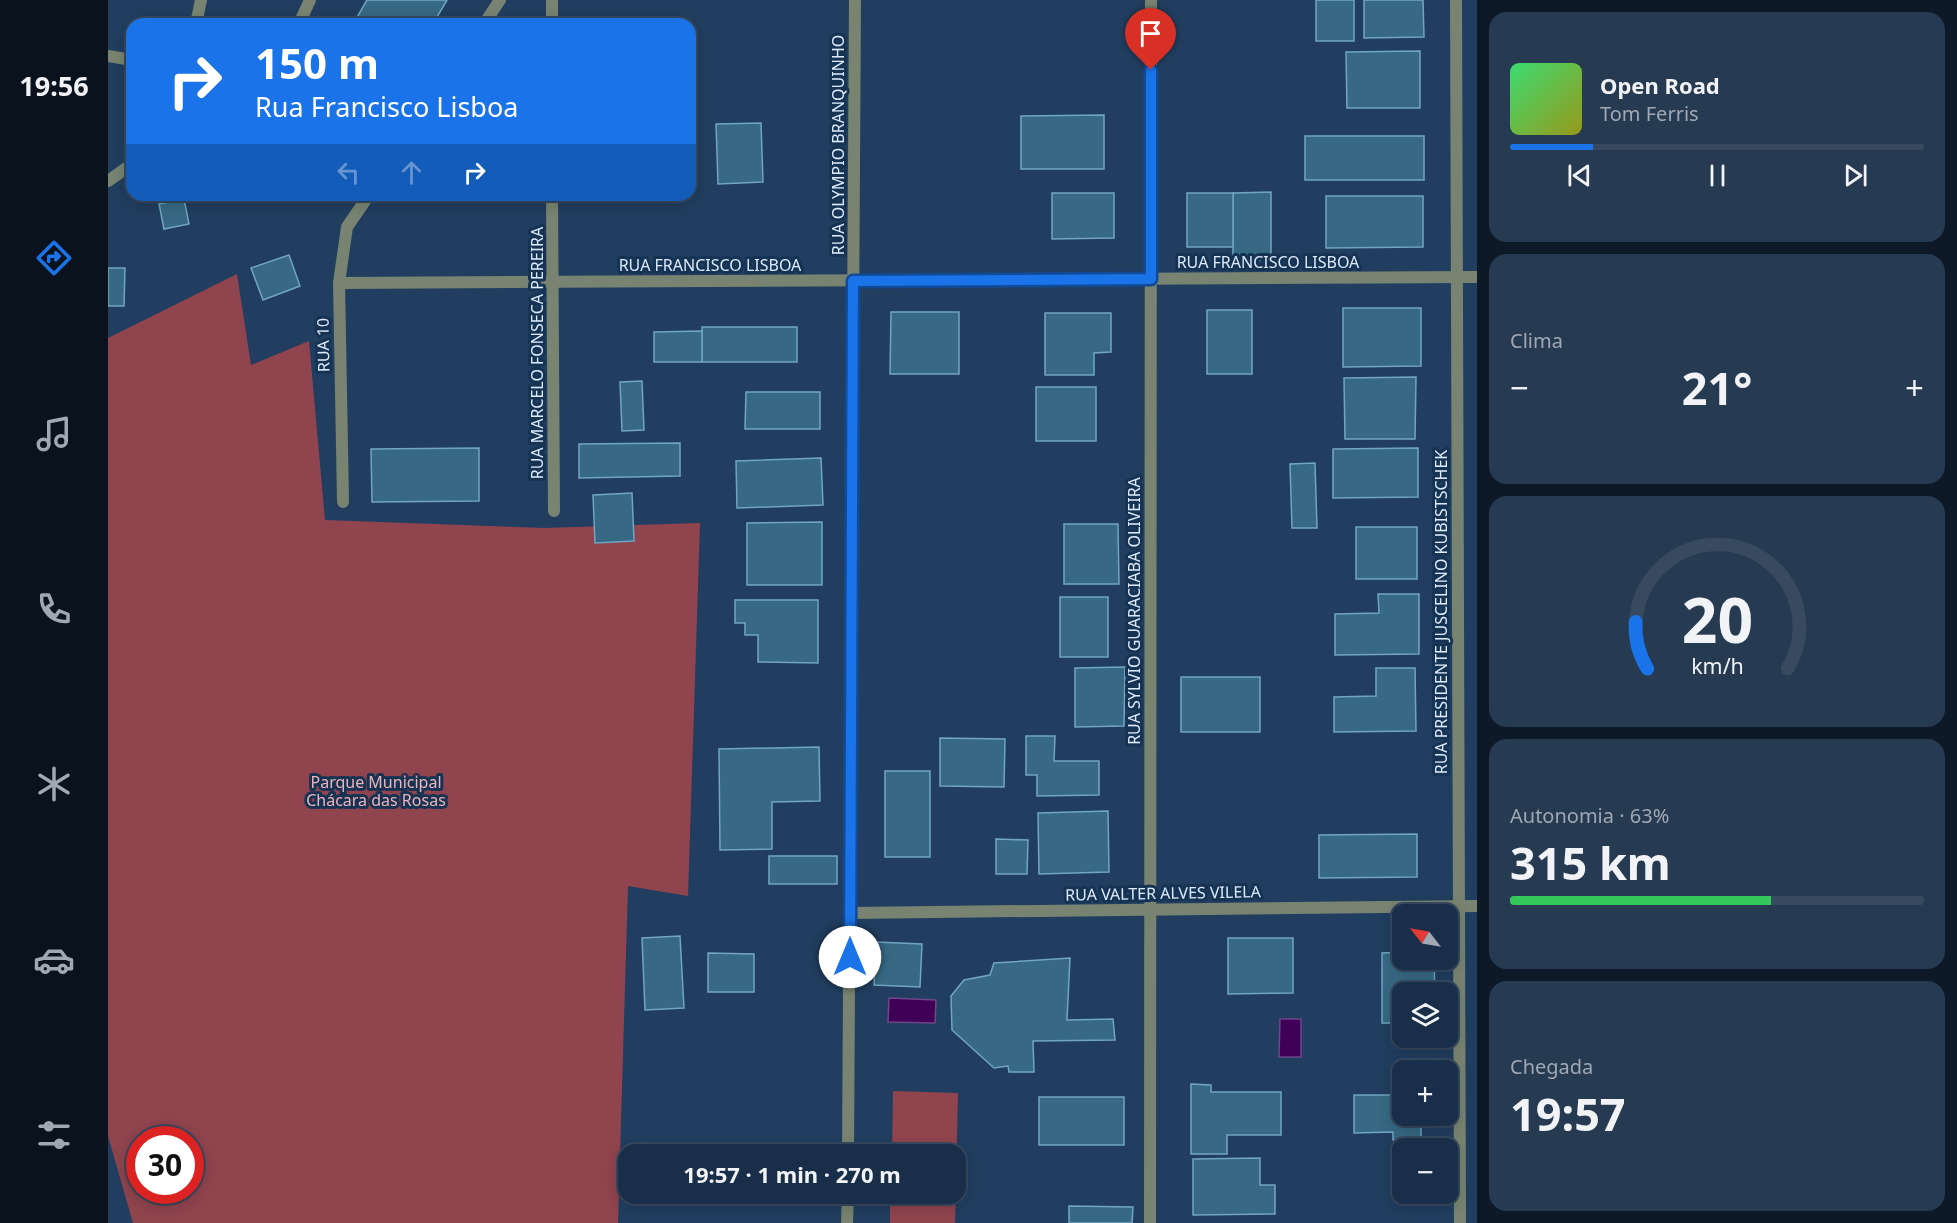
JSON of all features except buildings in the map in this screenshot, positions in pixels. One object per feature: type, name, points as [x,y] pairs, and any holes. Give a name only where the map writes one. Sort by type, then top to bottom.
[{"type":"street","points":[[197,18],[201,0]]},
{"type":"street","points":[[302,18],[310,0]]},
{"type":"street","points":[[488,18],[500,0]]},
{"type":"street","points":[[552,0],[552,18]]},
{"type":"street","name":"RUA OLYMPIO BRANQUINHO","points":[[848,1144],[855,0]]},
{"type":"street","name":"RUA SYLVIO GUARACIABA OLIVEIRA","points":[[1150,1223],[1151,0]]},
{"type":"street","name":"RUA PRESIDENTE JUSCELINO KUBISTSCHEK","points":[[1456,0],[1460,1223]]},
{"type":"street","points":[[108,56],[126,59]]},
{"type":"street","points":[[108,181],[126,168]]},
{"type":"street","name":"RUA 10","points":[[343,502],[339,284],[347,227],[365,201]]},
{"type":"street","name":"RUA MARCELO FONSECA PEREIRA","points":[[552,201],[554,511]]},
{"type":"street","name":"RUA FRANCISCO LISBOA","points":[[339,284],[1477,277]]},
{"type":"street","name":"RUA VALTER ALVES VILELA","points":[[850,913],[1477,906]]},
{"type":"street","points":[[847,1223],[848,1204]]},
{"type":"green space","name":"Parque Municipal Chácara das Rosas","points":[[237,274],[251,365],[309,341],[325,520],[544,528],[700,523],[688,896],[628,886],[620,1144],[618,1144],[618,1223],[133,1223],[128,1204],[204,1204],[204,1126],[126,1126],[126,1199],[108,1136],[108,338]]},
{"type":"green space","points":[[893,1091],[958,1093],[957,1144],[892,1144]]},
{"type":"green space","points":[[890,1204],[956,1204],[955,1223],[890,1223]]},
{"type":"shaded area","points":[[889,998],[936,1000],[935,1023],[888,1022]]},
{"type":"shaded area","points":[[1280,1019],[1301,1019],[1301,1057],[1279,1057]]},
{"type":"route","points":[[850,957],[853,281],[1151,279],[1151,70]]}]
